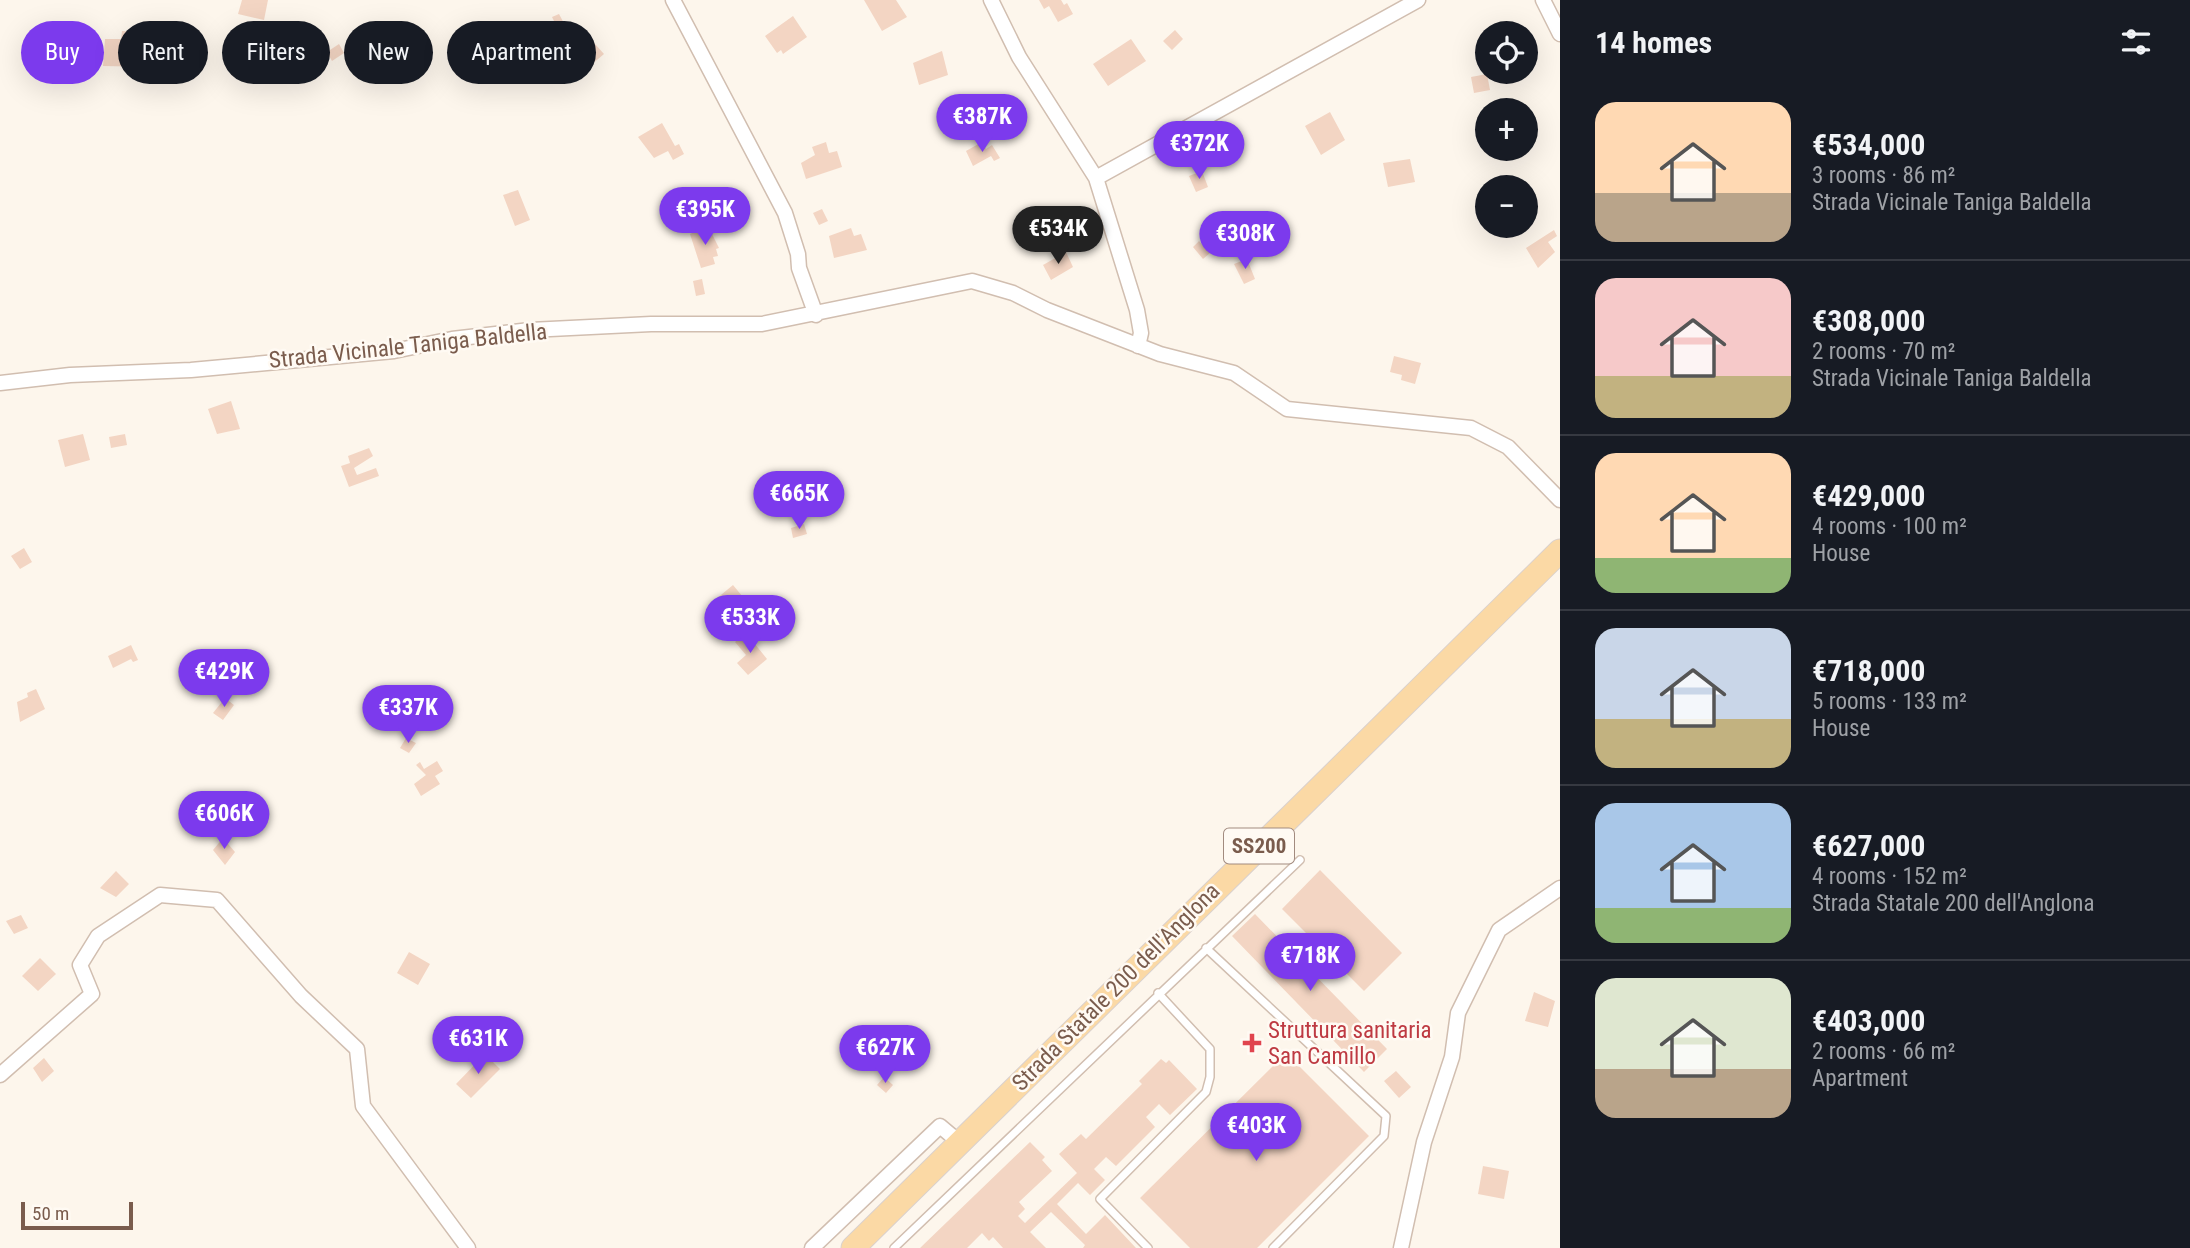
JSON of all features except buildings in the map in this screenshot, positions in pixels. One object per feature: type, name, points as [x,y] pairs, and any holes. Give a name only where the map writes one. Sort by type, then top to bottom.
[{"type":"main road","name":"Strada Statale 200 dell'Anglona","points":[[853,1248],[1558,551]]},
{"type":"street","points":[[673,0],[785,213],[798,254],[799,268],[816,315]]},
{"type":"street","points":[[991,0],[1020,57],[1096,178],[1137,310],[1141,333],[1138,346]]},
{"type":"street","points":[[1096,178],[1418,0]]},
{"type":"street","points":[[1543,0],[1560,34]]},
{"type":"street","name":"Strada Vicinale Taniga Baldella","points":[[0,383],[70,375],[191,370],[394,351],[453,339],[530,330],[651,324],[762,324],[971,281],[1013,293],[1047,310],[1160,354],[1234,373],[1287,409],[1471,428],[1508,447],[1559,499]]},
{"type":"street","points":[[1401,1248],[1424,1142],[1452,1057],[1458,1013],[1499,930],[1560,887]]},
{"type":"street","points":[[0,1075],[92,994],[80,965],[98,936],[160,895],[217,900],[301,996],[357,1049],[363,1106],[468,1248]]},
{"type":"street","points":[[812,1248],[940,1126],[958,1142]]},
{"type":"lane","points":[[894,1248],[1300,860]]},
{"type":"lane","points":[[1206,948],[1386,1116],[1384,1136],[1273,1248]]},
{"type":"lane","points":[[1148,1248],[1100,1199],[1206,1092],[1211,1062],[1210,1049],[1158,993]]},
{"type":"place","name":"Struttura sanitaria San Camillo","points":[[1252,1043]]}]
